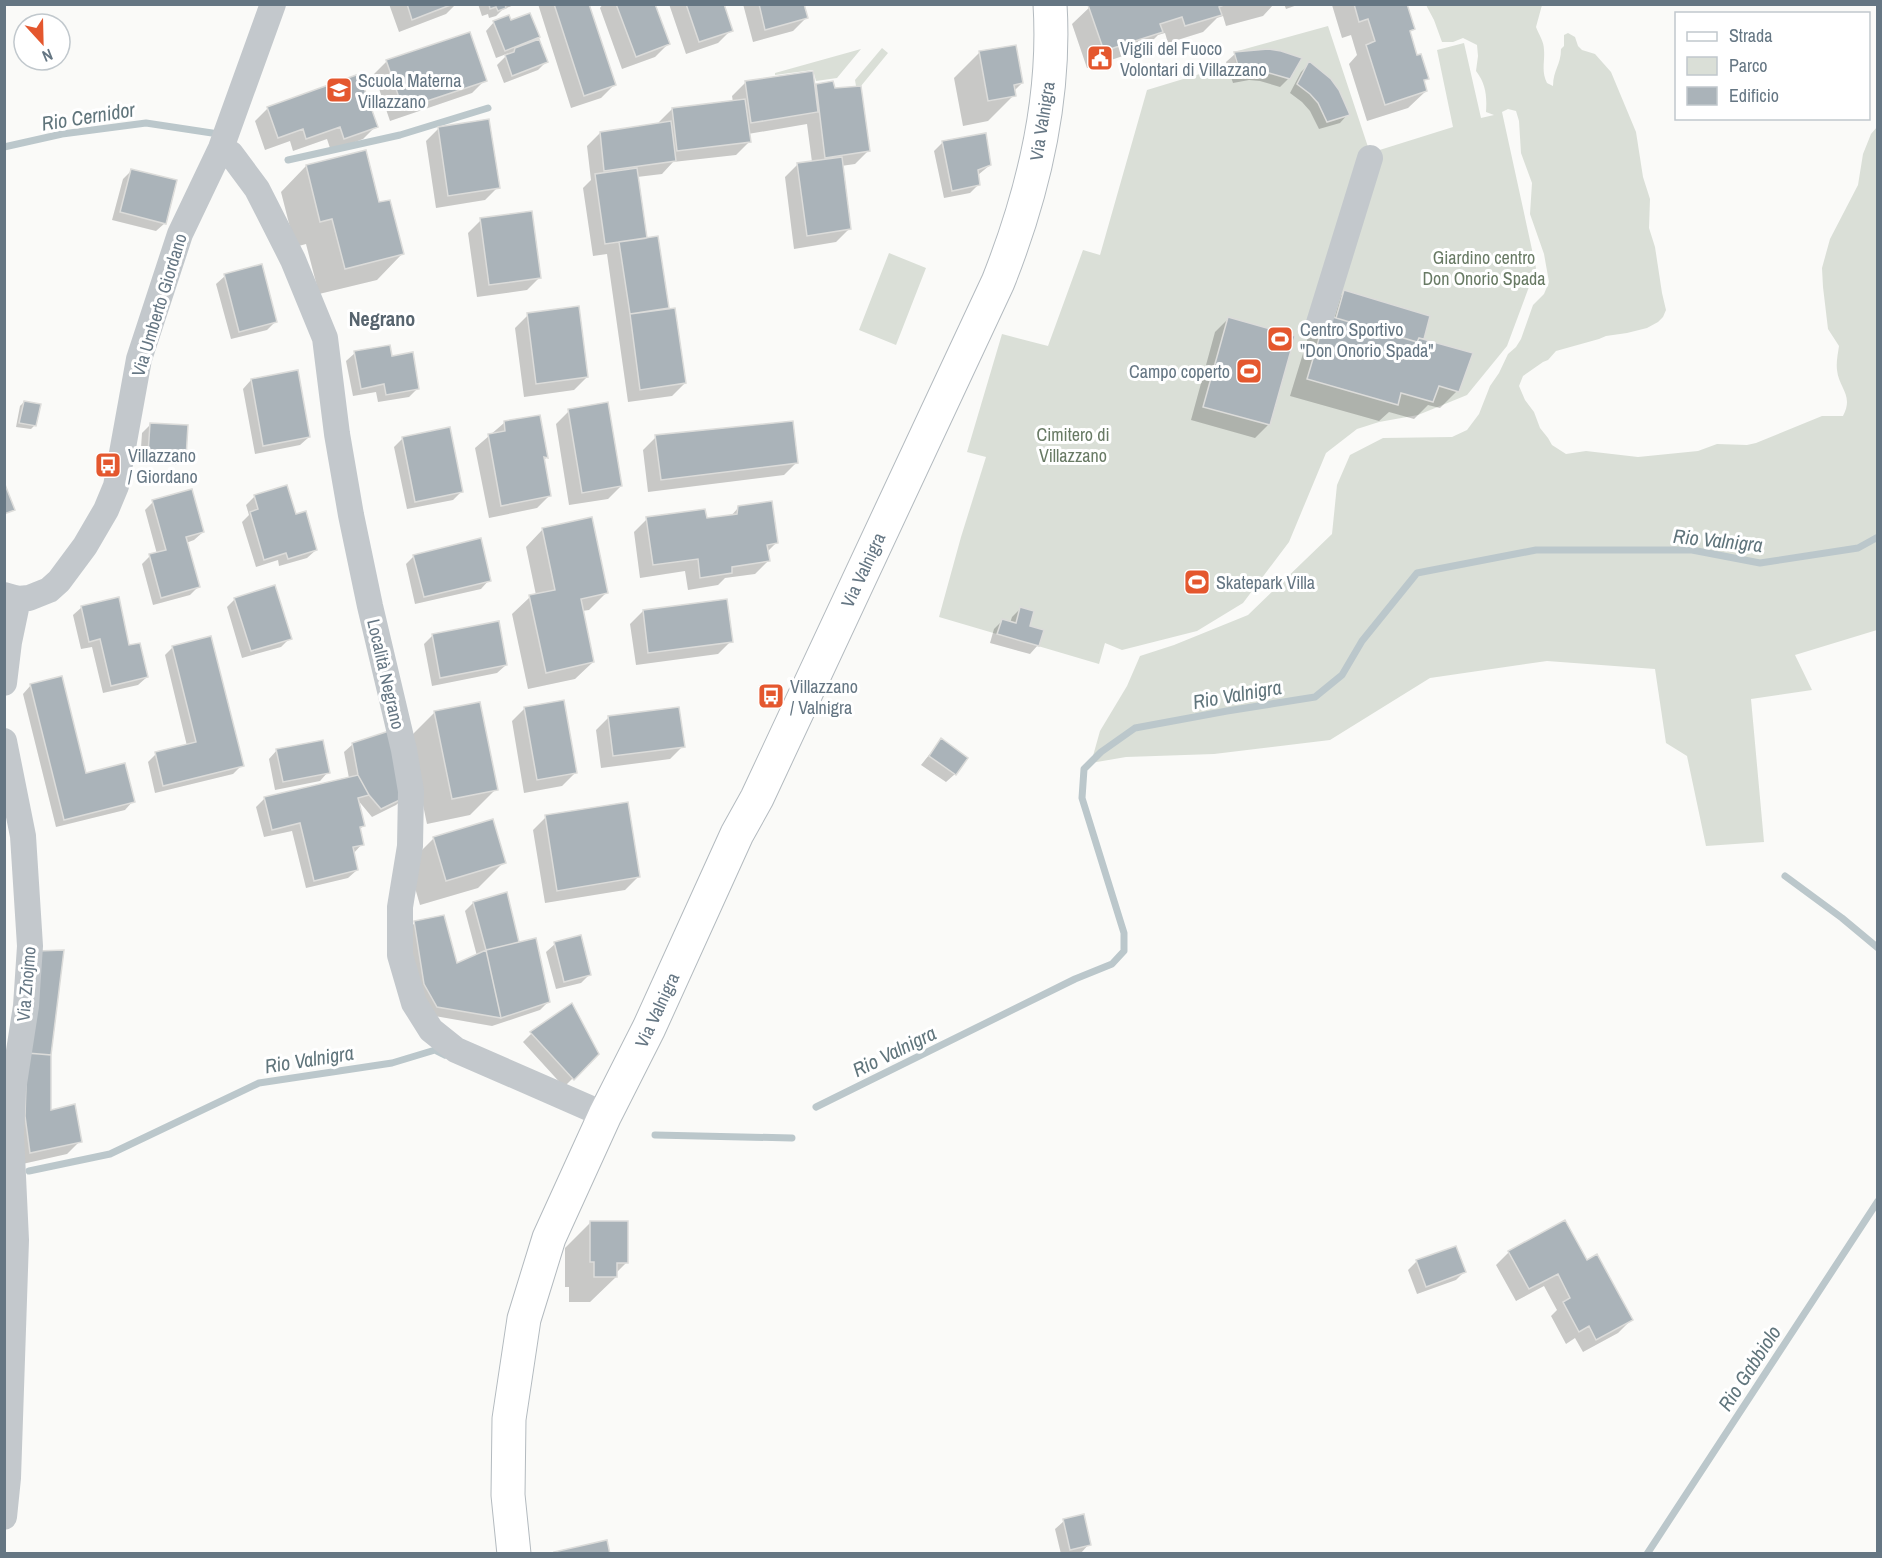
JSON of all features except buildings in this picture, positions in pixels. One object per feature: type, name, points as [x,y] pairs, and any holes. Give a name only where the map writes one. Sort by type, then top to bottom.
[{"type":"main road","name":"Via Valnigra","points":[[514,1554],[508,1495],[509,1419],[524,1319],[549,1238],[605,1115],[649,1028],[738,834],[757,798],[1015,241],[1034,172],[1049,87],[1050,4]]},
{"type":"street","name":"Via Umberto Giordano","points":[[11,597],[39,596],[59,581],[85,546],[106,510],[116,486],[139,359],[180,234],[221,148],[273,4]]},
{"type":"street","name":"Località Negrano","points":[[221,148],[231,154],[257,189],[293,260],[325,338],[337,434],[351,515],[404,750],[411,791],[410,846],[400,907],[400,955],[414,1004],[430,1030],[456,1050],[605,1115]]},
{"type":"street","points":[[1319,323],[1370,158]]},
{"type":"street","points":[[4,683],[11,597]]},
{"type":"street","name":"Via Znojmo","points":[[4,741],[23,836],[30,946],[26,1006],[13,1090],[11,1134],[16,1240],[8,1478],[4,1517]]},
{"type":"green space","points":[[1426,5],[1542,5],[1536,27],[1544,47],[1544,70],[1547,83],[1553,86],[1561,49],[1564,46],[1564,35],[1568,33],[1575,37],[1582,50],[1595,54],[1611,72],[1636,132],[1643,177],[1650,199],[1649,228],[1655,247],[1666,310],[1658,322],[1647,328],[1606,336],[1556,351],[1548,360],[1523,376],[1519,386],[1540,428],[1552,445],[1566,454],[1586,451],[1638,457],[1698,451],[1717,444],[1747,445],[1822,416],[1843,416],[1847,403],[1837,370],[1839,346],[1828,329],[1822,268],[1830,239],[1858,185],[1863,154],[1871,134],[1877,127],[1877,630],[1795,655],[1812,690],[1751,699],[1764,842],[1706,846],[1687,756],[1666,743],[1655,669],[1547,661],[1430,678],[1330,740],[1214,754],[1126,757],[1091,763],[1100,731],[1127,686],[1140,656],[1248,615],[1332,534],[1337,485],[1350,455],[1383,438],[1452,437],[1467,430],[1479,414],[1490,386],[1508,354],[1521,339],[1533,305],[1544,294],[1549,282],[1544,254],[1530,214],[1532,183],[1521,153],[1516,111],[1508,109],[1502,112],[1536,268],[1507,346],[1467,395],[1418,415],[1379,422],[1357,429],[1326,453],[1289,542],[1243,603],[1197,631],[1122,650],[1105,643],[1099,664],[939,617],[986,457],[967,452],[1002,334],[1048,346],[1083,250],[1100,255],[1147,90],[1236,63],[1234,52],[1328,26],[1370,153],[1453,127],[1437,50],[1464,43],[1481,118],[1494,115],[1486,112],[1485,90],[1476,71],[1477,45],[1463,38],[1453,42],[1442,42]]},
{"type":"green space","points":[[882,48],[888,53],[861,86],[856,86],[855,80]]},
{"type":"green space","points":[[861,49],[837,78],[816,81],[813,70],[775,75],[775,73]]},
{"type":"green space","points":[[889,253],[926,268],[896,345],[859,330]]},
{"type":"waterway","name":"Rio Cernidor","points":[[288,160],[400,135],[488,108]]},
{"type":"waterway","name":"Rio Cernidor","points":[[4,147],[62,134],[146,123],[212,133]]},
{"type":"waterway","name":"Rio Valnigra","points":[[816,1107],[1075,979],[1112,964],[1124,951],[1124,933],[1082,798],[1084,769],[1101,752],[1135,728],[1315,697],[1342,675],[1362,641],[1417,573],[1536,550],[1692,550],[1760,563],[1858,548],[1878,537]]},
{"type":"waterway","points":[[1785,876],[1878,948]]},
{"type":"waterway","name":"Rio Valnigra","points":[[29,1171],[110,1154],[259,1083],[392,1063],[435,1050],[445,1055]]},
{"type":"waterway","name":"Rio Valnigra","points":[[655,1135],[792,1138]]},
{"type":"waterway","name":"Rio Gabbiolo","points":[[1647,1554],[1878,1201]]},
{"type":"place","name":"Vigili del Fuoco Volontari di Villazzano","points":[[1100,58]]},
{"type":"place","name":"Scuola Materna Villazzano","points":[[339,90]]},
{"type":"place","name":"Centro Sportivo \"Don Onorio Spada\"","points":[[1280,339]]},
{"type":"place","name":"Campo coperto","points":[[1249,371]]},
{"type":"place","name":"Villazzano / Giordano","points":[[108,465]]},
{"type":"place","name":"Skatepark Villa","points":[[1197,582]]},
{"type":"place","name":"Villazzano / Valnigra","points":[[771,696]]},
{"type":"district","name":"Negrano","points":[[382,318]]},
{"type":"park label","name":"Giardino centro Don Onorio Spada","points":[[1484,267]]},
{"type":"park label","name":"Cimitero di Villazzano","points":[[1073,444]]}]
